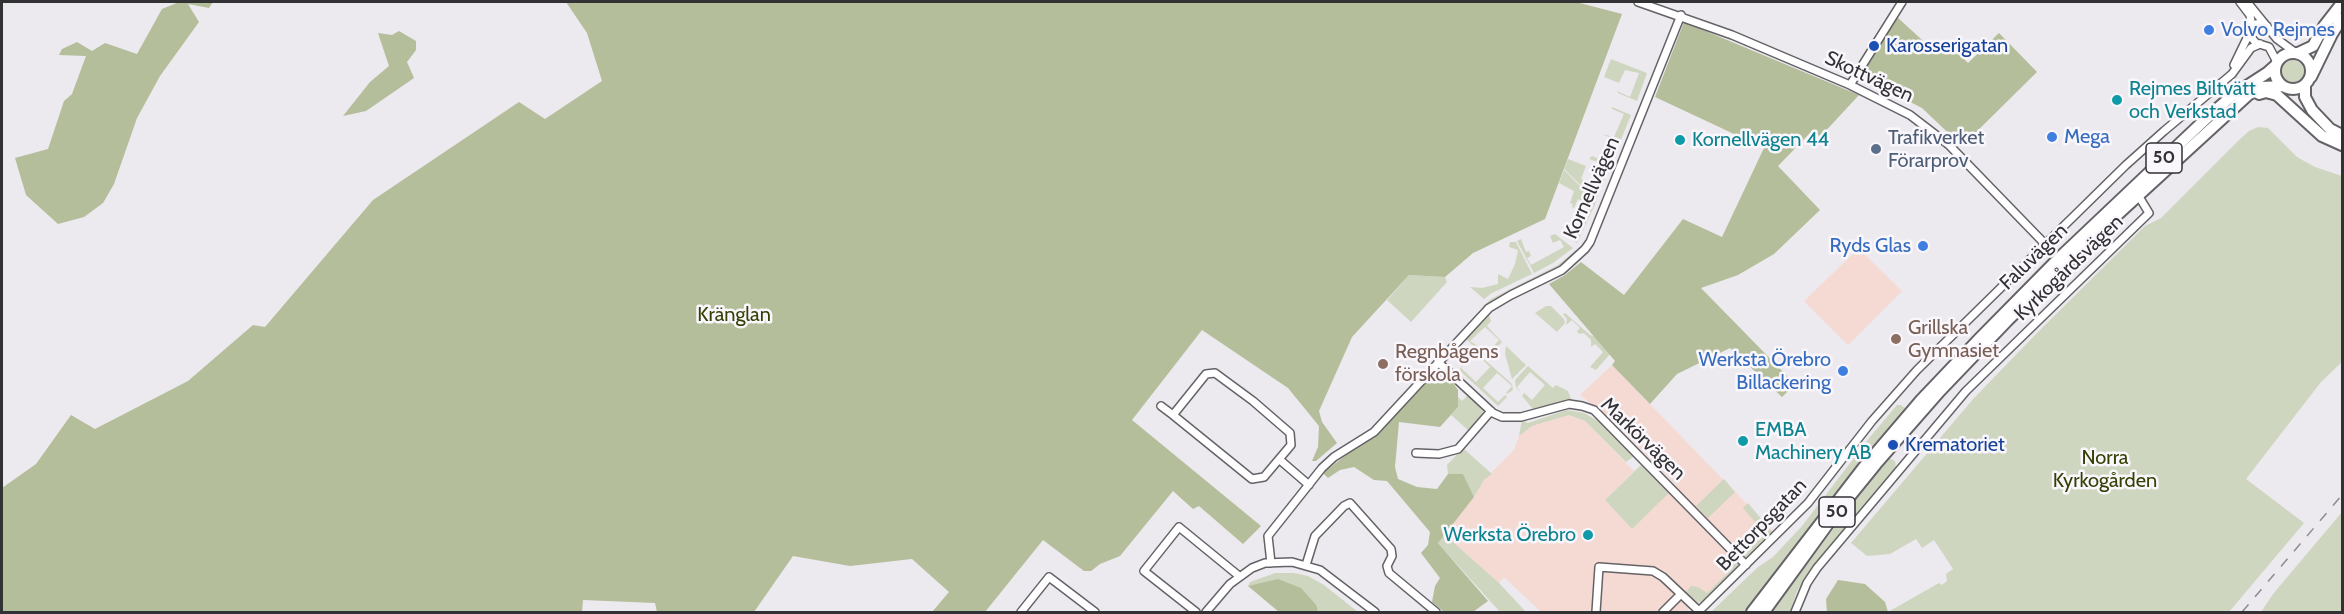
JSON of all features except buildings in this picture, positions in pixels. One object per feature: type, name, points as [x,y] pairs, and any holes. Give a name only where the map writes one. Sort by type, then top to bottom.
[{"type":"highway","points":[[2276,63],[2285,55],[2313,46],[2324,26],[2343,3]]},
{"type":"highway","points":[[2283,87],[2297,89],[2307,82],[2343,18]]},
{"type":"highway","points":[[2297,53],[2305,57],[2310,65],[2305,97],[2312,110],[2330,129],[2343,135]]},
{"type":"highway","name":"50","points":[[2276,63],[2276,77],[2308,123]]},
{"type":"highway","name":"Faluvägen","points":[[1752,612],[1830,508],[1900,424],[1973,345],[2224,102],[2267,73],[2276,63]]},
{"type":"highway","name":"Faluvägen","points":[[1764,612],[1833,517],[1876,464],[1954,376],[2057,266],[2253,92],[2267,86],[2283,87]]},
{"type":"highway","name":"50","points":[[2217,123],[2247,101],[2266,92],[2281,98],[2322,136],[2343,146]]},
{"type":"street","name":"Skottvägen","points":[[1638,2],[1681,15],[1850,85],[1910,115],[1937,133],[2045,244]]},
{"type":"street","points":[[1850,85],[1902,2]]},
{"type":"street","points":[[2240,2],[2250,15],[2252,41],[2269,47],[2276,63]]},
{"type":"street","points":[[2247,2],[2280,42],[2297,53]]},
{"type":"street","name":"Kornellvägen","points":[[1271,563],[1268,536],[1322,468],[1334,457],[1374,432],[1489,308],[1568,266],[1590,242],[1681,15]]},
{"type":"street","points":[[2251,31],[2260,23],[2267,26]]},
{"type":"street","name":"Bettorpsgatan","points":[[2226,77],[2251,31]]},
{"type":"street","name":"Bettorpsgatan","points":[[1596,612],[1599,567],[1653,571],[1663,577],[1699,612],[1808,503],[1893,395],[2164,130],[2235,71],[2251,48],[2260,44]]},
{"type":"street","name":"Kyrkogårdsvägen","points":[[1796,612],[1807,584],[1818,568],[1966,391],[2149,213],[2138,195]]},
{"type":"street","points":[[1416,453],[1439,454],[1458,449],[1491,411],[1438,362]]},
{"type":"street","points":[[1161,406],[1173,416],[1252,479],[1264,477],[1291,445],[1290,433],[1253,401],[1215,373],[1206,375],[1173,416]]},
{"type":"street","name":"Markörvägen","points":[[1491,411],[1502,417],[1516,418],[1569,404],[1594,410],[1746,565]]},
{"type":"street","points":[[1280,460],[1309,485]]},
{"type":"street","points":[[1306,565],[1315,536],[1344,506],[1350,503],[1390,549],[1392,556],[1387,566],[1389,573],[1436,612]]},
{"type":"street","points":[[1196,612],[1144,571],[1179,527],[1239,576]]},
{"type":"street","points":[[1206,612],[1239,576],[1252,568],[1271,563],[1292,562],[1306,565],[1332,578],[1375,612]]},
{"type":"street","points":[[1021,612],[1049,577],[1095,612]]},
{"type":"street","points":[[1663,612],[1682,594]]},
{"type":"shaded area","points":[[1863,253],[1902,291],[1848,345],[1804,301],[1853,254]]},
{"type":"shaded area","points":[[1612,365],[1774,532],[1704,598],[1685,612],[1541,612],[1504,577],[1499,583],[1444,534],[1474,497],[1484,480],[1514,450],[1519,436],[1532,426],[1569,415],[1585,421],[1634,471],[1605,500],[1632,528],[1669,493],[1676,485],[1608,417],[1580,395]]},
{"type":"green space","points":[[179,2],[213,2],[209,8],[188,4],[199,22],[160,76],[137,118],[114,184],[103,203],[84,217],[58,224],[26,195],[15,158],[48,149],[64,101],[72,94],[86,56],[59,55],[62,49],[77,42],[92,51],[105,43],[137,54],[162,9]]},
{"type":"green space","name":"Kränglan","points":[[566,2],[1576,2],[1622,14],[1545,219],[1473,253],[1445,277],[1409,275],[1352,337],[1319,411],[1322,422],[1337,443],[1316,461],[1312,461],[1318,447],[1319,426],[1288,388],[1202,330],[1132,420],[1261,526],[1243,544],[1199,506],[1193,509],[1173,491],[1120,556],[1100,564],[1091,571],[1084,571],[1043,540],[985,612],[932,612],[949,592],[912,559],[850,566],[793,556],[754,612],[657,612],[655,603],[583,600],[582,612],[2,612],[2,488],[36,464],[71,415],[95,429],[188,381],[253,325],[265,327],[373,200],[519,102],[545,119],[602,81],[587,33]]},
{"type":"green space","points":[[1897,17],[1933,50],[1944,40],[1968,63],[1999,33],[2037,72],[1962,146],[1922,108],[1867,80],[1863,70]]},
{"type":"green space","points":[[1684,22],[1859,95],[1821,136],[1810,133],[1778,166],[1820,210],[1774,254],[1738,275],[1701,288],[1795,384],[1782,397],[1730,348],[1677,374],[1650,404],[1612,365],[1615,361],[1549,284],[1581,262],[1624,295],[1683,219],[1722,237],[1764,148],[1655,97]]},
{"type":"green space","points":[[399,31],[416,41],[416,50],[407,62],[414,78],[366,111],[343,116],[370,82],[389,66],[378,33],[392,35]]},
{"type":"green space","points":[[1611,59],[1647,73],[1637,101],[1617,91],[1630,97],[1639,73],[1625,70],[1619,83],[1604,77]]},
{"type":"green space","points":[[2292,60],[2301,63],[2304,72],[2301,81],[2292,84],[2283,81],[2280,72],[2283,63]]},
{"type":"green space","points":[[1612,107],[1631,115],[1620,142],[1602,134],[1614,137],[1624,114]]},
{"type":"green space","name":"Norra Kyrkogården","points":[[2258,127],[2268,128],[2297,157],[2315,167],[2342,176],[2342,362],[2321,382],[2246,479],[2304,523],[2229,612],[1888,612],[1939,583],[1942,585],[1947,581],[1946,574],[1953,569],[1934,540],[1922,548],[1916,539],[1890,554],[1867,556],[1851,543],[1974,398],[2038,332],[2145,226],[2161,218],[2238,141],[2249,131]]},
{"type":"green space","points":[[1592,156],[1611,164],[1596,200],[1564,169],[1568,159],[1586,166],[1581,179],[1595,187],[1604,164],[1589,159]]},
{"type":"green space","points":[[1564,170],[1596,202],[1577,243],[1563,233],[1572,236],[1587,203],[1578,199],[1574,208],[1572,207],[1573,204],[1570,203],[1574,191],[1559,183]]},
{"type":"green space","points":[[1555,234],[1573,248],[1553,263],[1534,273],[1517,241],[1521,239],[1526,252],[1529,251],[1531,256],[1527,258],[1531,265],[1564,247],[1560,240],[1553,243],[1550,236]]},
{"type":"green space","points":[[1510,242],[1516,242],[1532,274],[1484,299],[1470,287],[1482,288],[1498,284],[1498,274],[1508,279],[1518,250],[1509,247]]},
{"type":"green space","points":[[1576,250],[1578,252],[1559,268],[1500,297],[1484,308],[1483,306],[1491,299],[1558,265]]},
{"type":"green space","points":[[1409,275],[1445,277],[1447,282],[1411,322],[1387,300]]},
{"type":"green space","points":[[1546,306],[1551,306],[1564,319],[1565,323],[1557,332],[1535,313]]},
{"type":"green space","points":[[1565,313],[1590,335],[1596,337],[1611,353],[1596,370],[1590,367],[1603,352],[1595,344],[1591,347],[1591,340],[1584,333],[1579,334],[1577,331],[1580,328],[1572,320],[1566,325],[1567,319],[1563,314]]},
{"type":"green space","points":[[1489,315],[1491,321],[1487,326],[1502,342],[1486,358],[1479,351],[1486,355],[1499,340],[1485,327],[1470,341],[1479,347],[1477,349],[1466,339]]},
{"type":"green space","points":[[1506,346],[1526,365],[1512,379],[1505,354]]},
{"type":"green space","points":[[1474,351],[1482,357],[1481,359],[1475,353],[1461,368],[1476,382],[1490,367],[1484,359],[1512,384],[1513,390],[1507,394],[1512,386],[1497,373],[1483,388],[1498,402],[1505,395],[1507,397],[1498,406],[1459,370]]},
{"type":"green space","points":[[1528,366],[1553,388],[1556,385],[1568,391],[1571,399],[1533,409],[1522,396],[1524,393],[1532,400],[1545,385],[1530,372],[1517,387],[1521,393],[1516,387],[1515,380]]},
{"type":"green space","points":[[1440,372],[1458,390],[1458,407],[1440,427],[1399,422],[1395,467],[1398,479],[1417,487],[1437,489],[1448,474],[1463,474],[1474,497],[1438,543],[1488,601],[1473,612],[1444,612],[1432,602],[1435,586],[1440,578],[1421,553],[1428,545],[1430,532],[1387,481],[1374,480],[1354,467],[1340,470],[1328,478],[1323,473],[1386,424],[1432,375]]},
{"type":"green space","points":[[1468,395],[1483,411],[1482,417],[1469,431],[1451,415],[1458,407],[1458,397],[1462,401]]},
{"type":"green space","points":[[1897,405],[1906,409],[1871,449],[1746,612],[1711,612],[1758,567],[1773,557],[1802,526]]},
{"type":"green space","points":[[1567,410],[1584,413],[1598,421],[1633,457],[1626,462],[1585,421],[1569,415],[1532,426],[1519,436],[1522,420],[1528,423]]},
{"type":"green space","points":[[1463,448],[1492,474],[1484,480],[1474,497],[1463,475],[1448,474],[1447,465]]},
{"type":"green space","points":[[1889,458],[1895,461],[1896,468],[1810,571],[1797,591],[1790,612],[1772,612],[1874,474]]},
{"type":"green space","points":[[1641,465],[1669,493],[1632,529],[1605,500]]},
{"type":"green space","points":[[1724,479],[1735,492],[1708,518],[1696,506]]},
{"type":"green space","points":[[1748,503],[1772,532],[1746,558],[1741,555],[1762,530],[1743,508]]},
{"type":"green space","points":[[2342,512],[2342,612],[2261,612],[2273,594]]},
{"type":"green space","points":[[1444,534],[1499,583],[1526,612],[1500,612],[1437,542]]},
{"type":"green space","points":[[1734,559],[1739,563],[1736,569],[1701,603],[1688,596],[1686,592],[1691,586],[1698,587],[1707,593],[1733,568]]},
{"type":"green space","points":[[1275,573],[1308,576],[1324,585],[1358,612],[1318,612],[1317,605],[1260,584],[1248,586],[1250,582]]},
{"type":"green space","points":[[1278,579],[1301,588],[1317,606],[1318,612],[1279,612],[1248,586]]},
{"type":"green space","points":[[1838,580],[1865,584],[1885,602],[1888,612],[1827,612],[1826,599]]},
{"type":"railway","points":[[2242,612],[2342,495]]},
{"type":"place","name":"Volvo Rejmes","points":[[2209,30]]},
{"type":"place","name":"Karosserigatan","points":[[1874,46]]},
{"type":"place","name":"Rejmes Biltvätt och Verkstad","points":[[2117,100]]},
{"type":"place","name":"Mega","points":[[2052,137]]},
{"type":"place","name":"Kornellvägen 44","points":[[1680,140]]},
{"type":"place","name":"Trafikverket Förarprov","points":[[1876,149]]},
{"type":"place","name":"Ryds Glas","points":[[1923,246]]},
{"type":"place","name":"Grillska Gymnasiet","points":[[1896,339]]},
{"type":"place","name":"Regnbågens förskola","points":[[1383,364]]},
{"type":"place","name":"Werksta Örebro Billackering","points":[[1843,371]]},
{"type":"place","name":"EMBA Machinery AB","points":[[1743,441]]},
{"type":"place","name":"Krematoriet","points":[[1893,445]]},
{"type":"place","name":"Werksta Örebro","points":[[1588,535]]}]
